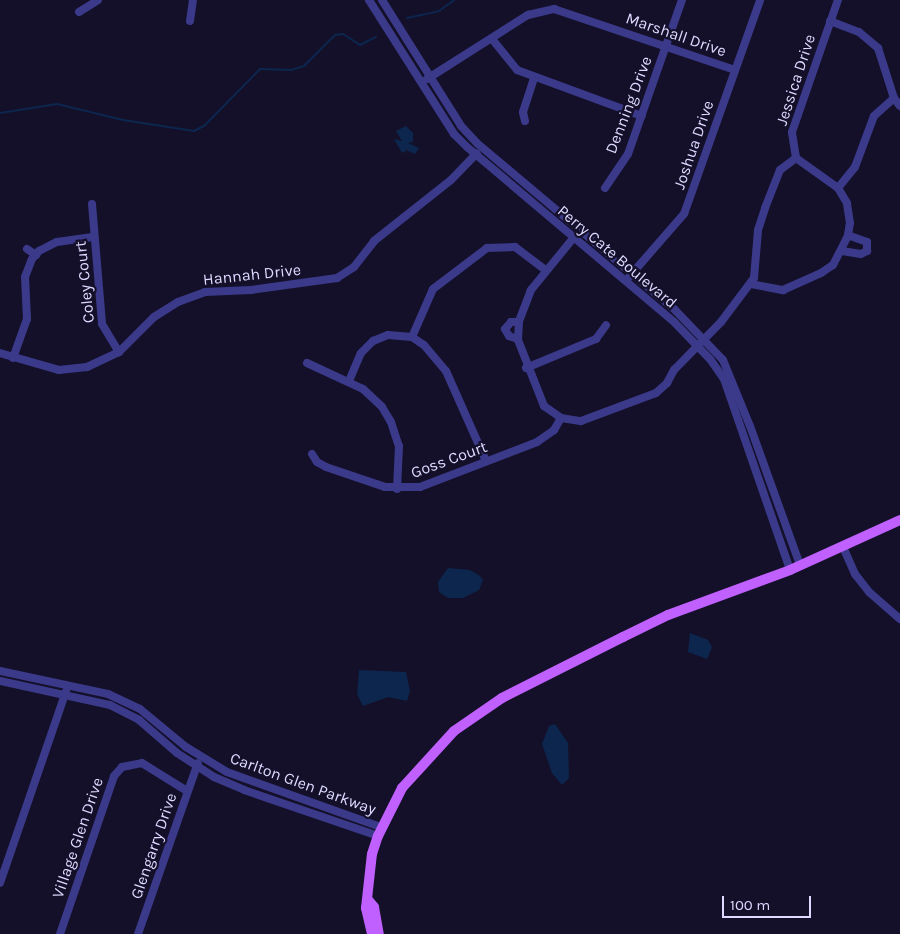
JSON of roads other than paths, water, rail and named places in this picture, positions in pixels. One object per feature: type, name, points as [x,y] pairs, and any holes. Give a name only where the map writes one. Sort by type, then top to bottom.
[{"type":"main road","points":[[372,934],[366,908],[369,901],[372,854],[380,832],[414,772],[454,730],[474,716],[543,676],[661,619],[795,567],[900,520]]},
{"type":"main road","points":[[369,901],[379,934]]},
{"type":"street","points":[[78,12],[98,0]]},
{"type":"street","points":[[190,22],[193,0]]},
{"type":"street","name":"Perry Cate Boulevard","points":[[369,0],[454,134],[476,156],[699,345],[724,380],[795,567]]},
{"type":"street","name":"Perry Cate Boulevard","points":[[382,0],[460,126],[706,339],[723,360],[733,381],[795,567]]},
{"type":"street","name":"Denning Drive","points":[[605,188],[628,154],[682,0]]},
{"type":"street","name":"Joshua Drive","points":[[626,282],[684,214],[760,0]]},
{"type":"street","name":"Jessica Drive","points":[[796,158],[792,132],[838,0]]},
{"type":"street","name":"Marshall Drive","points":[[421,83],[528,15],[554,9],[735,70]]},
{"type":"street","points":[[830,21],[859,32],[878,48],[894,98],[900,106]]},
{"type":"street","points":[[492,39],[509,64],[534,78],[642,116]]},
{"type":"street","points":[[525,121],[523,112],[534,78]]},
{"type":"street","points":[[838,188],[855,167],[874,116],[894,98]]},
{"type":"street","name":"Hannah Drive","points":[[0,353],[58,370],[87,367],[119,352],[154,317],[178,302],[196,295],[325,281],[347,273],[374,241],[451,180],[476,156],[482,147]]},
{"type":"street","points":[[580,231],[530,290],[519,322],[518,339],[526,368],[544,406],[561,418],[589,420],[645,399],[662,388],[674,370],[706,339],[751,284],[757,269],[758,230],[765,208],[780,170],[796,158],[838,188],[849,211],[848,235],[842,251],[830,268],[798,285],[774,290],[751,284]]},
{"type":"street","name":"Coley Court","points":[[92,204],[93,237],[102,324],[119,352]]},
{"type":"street","points":[[842,251],[862,254],[867,251],[866,242],[848,235]]},
{"type":"street","points":[[13,358],[27,319],[25,277],[36,255],[58,242],[93,237]]},
{"type":"street","points":[[412,337],[433,289],[487,248],[515,247],[546,270]]},
{"type":"street","points":[[27,249],[36,255]]},
{"type":"street","points":[[518,339],[508,336],[505,329],[511,322],[519,322]]},
{"type":"street","points":[[526,368],[596,339],[606,325]]},
{"type":"street","points":[[349,381],[361,353],[373,341],[388,335],[412,337],[446,371],[486,461]]},
{"type":"street","points":[[306,363],[315,370],[349,381],[378,402],[391,422],[399,446],[397,489]]},
{"type":"street","name":"Goss Court","points":[[312,454],[317,462],[326,467],[397,489],[420,487],[549,436],[561,418]]},
{"type":"street","points":[[843,547],[855,574],[869,592],[900,619]]},
{"type":"street","name":"Carlton Glen Parkway","points":[[0,671],[102,692],[140,709],[200,756],[237,777],[380,832]]},
{"type":"street","name":"Carlton Glen Parkway","points":[[0,681],[110,705],[132,716],[198,768],[244,790],[380,832]]},
{"type":"street","points":[[0,883],[64,694],[69,685]]},
{"type":"street","name":"Glengarry Drive","points":[[138,934],[187,791],[198,768],[200,756]]},
{"type":"street","name":"Village Glen Drive","points":[[60,934],[114,776],[122,767],[142,763],[187,791]]},
{"type":"water","points":[[406,126],[413,133],[413,142],[408,143],[419,148],[415,154],[406,150],[404,144],[406,151],[402,153],[394,139],[402,141],[396,131]]},
{"type":"water","points":[[448,568],[470,570],[480,576],[483,580],[479,590],[463,598],[448,598],[439,592],[438,582]]},
{"type":"water","points":[[690,633],[708,640],[712,647],[707,659],[688,652]]},
{"type":"water","points":[[359,670],[406,672],[410,691],[407,701],[388,697],[363,706],[357,694]]},
{"type":"water","points":[[555,724],[568,743],[569,778],[562,785],[552,773],[542,744],[549,726]]},
{"type":"waterway","points":[[407,18],[439,11],[454,0]]},
{"type":"waterway","points":[[0,113],[57,104],[123,120],[194,131],[204,126],[260,69],[291,70],[304,66],[335,35],[343,34],[360,45],[376,37]]}]
